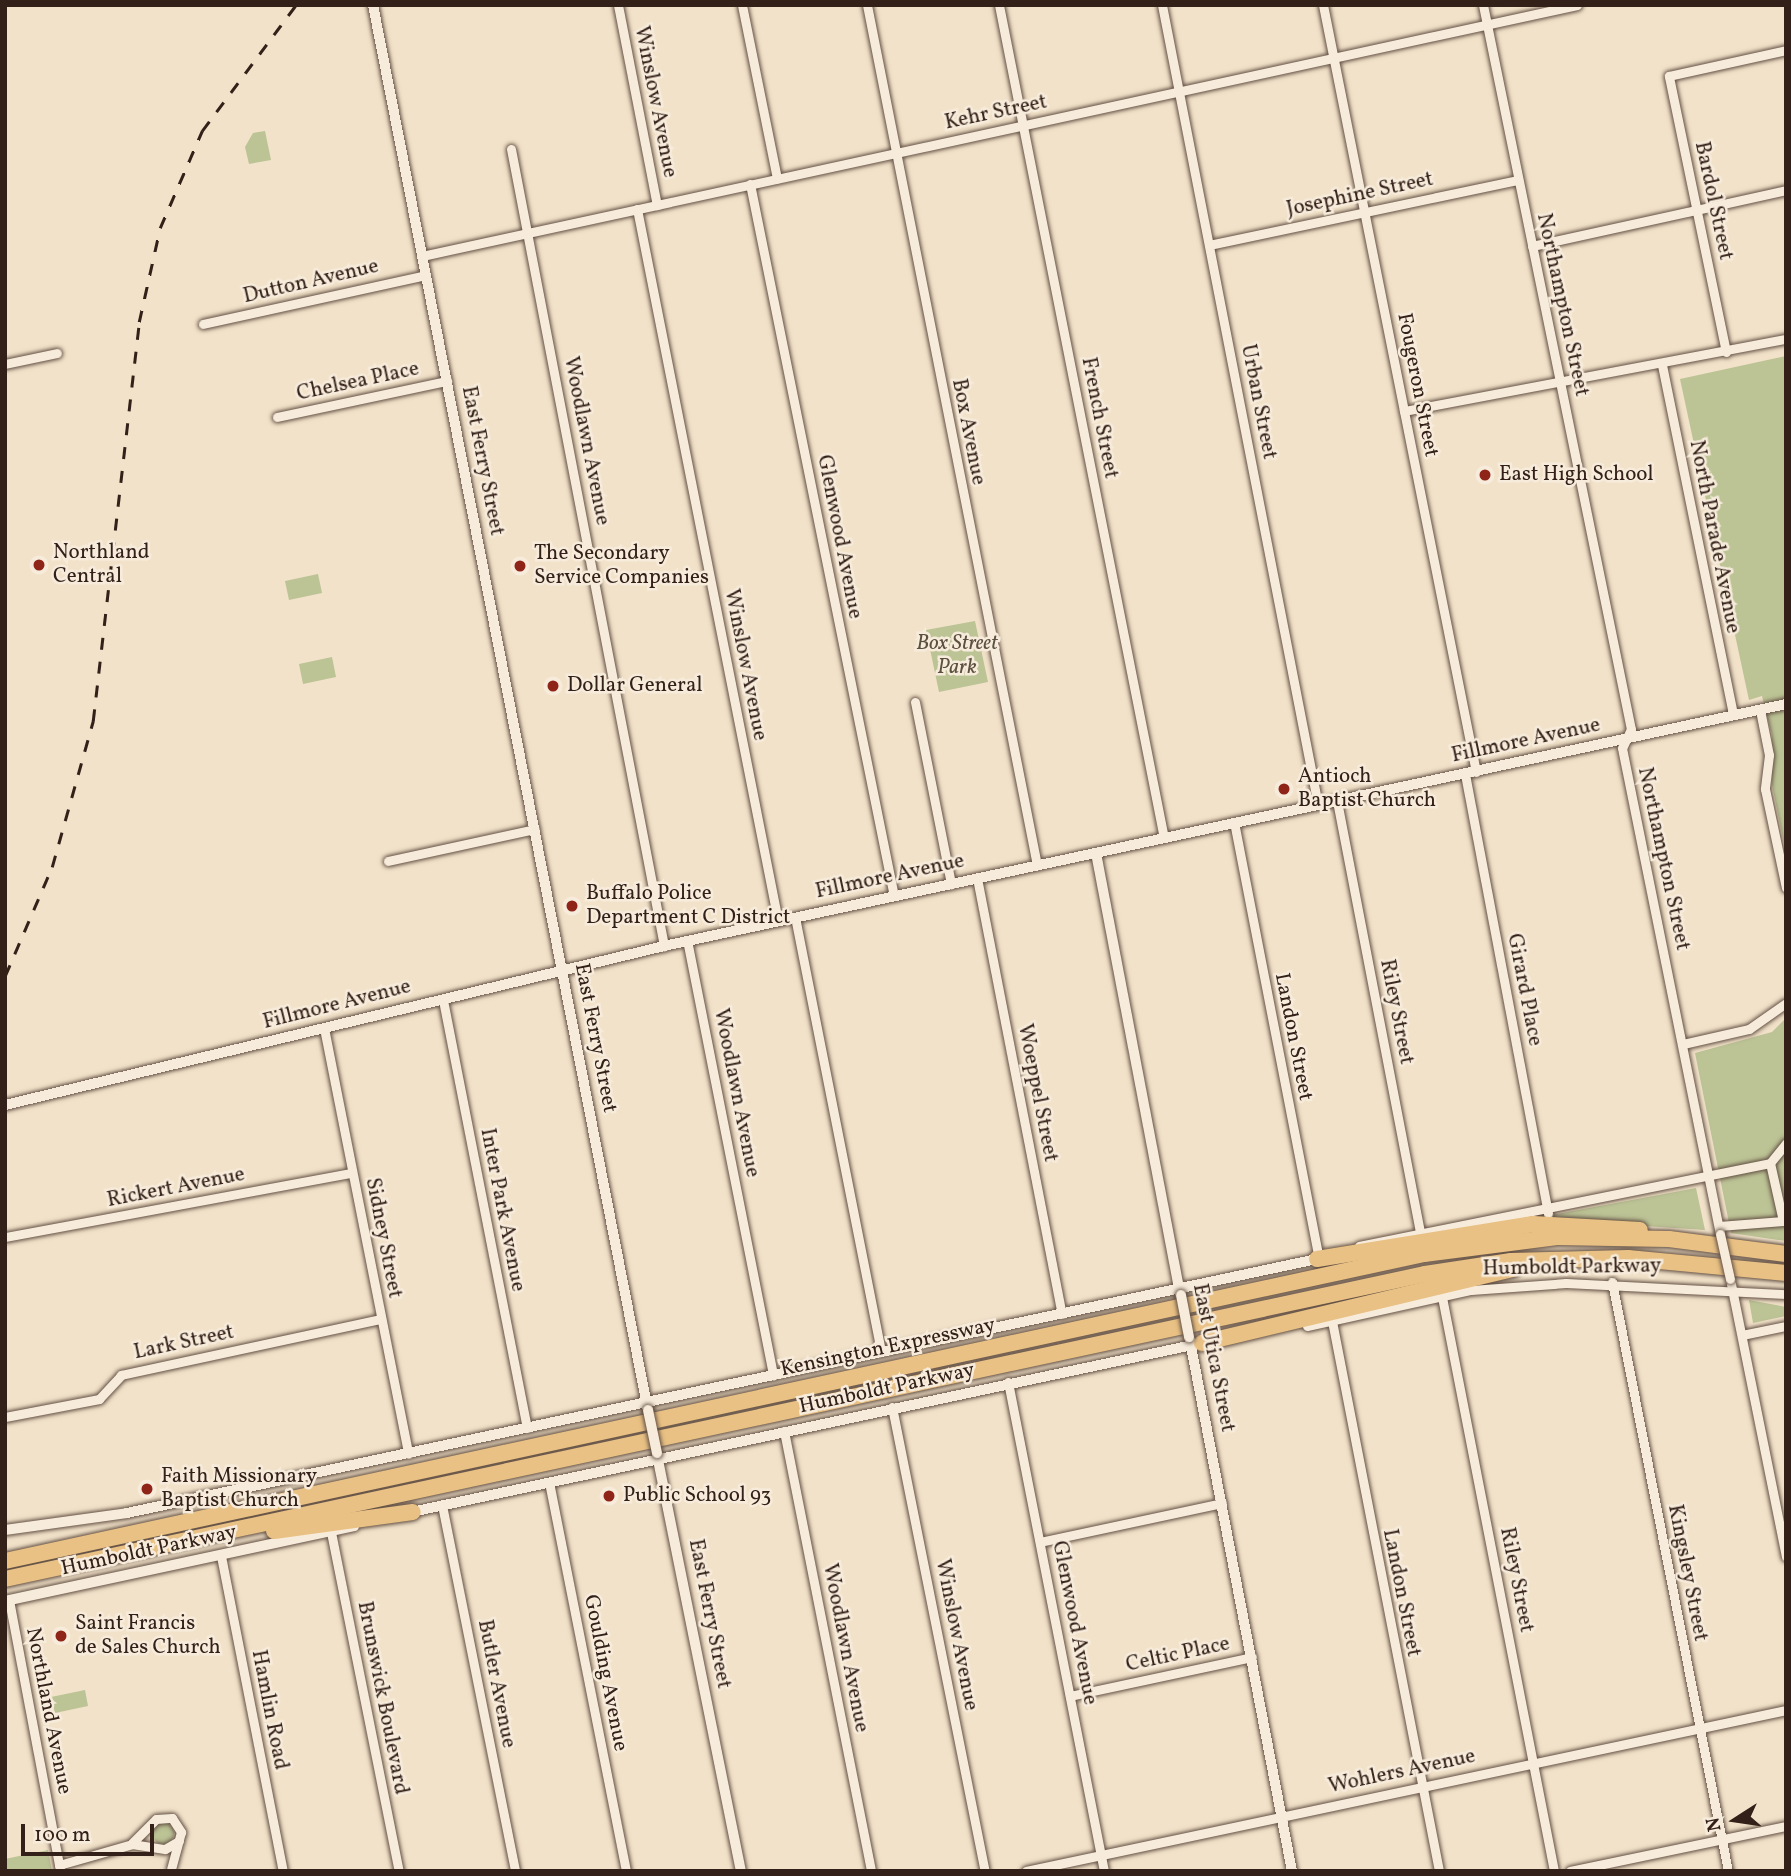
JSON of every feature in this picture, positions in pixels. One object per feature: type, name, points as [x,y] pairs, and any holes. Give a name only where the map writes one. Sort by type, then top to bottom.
[{"type":"highway","points":[[1317,1259],[1533,1224],[1635,1229],[1669,1239]]},
{"type":"highway","name":"Kensington Expressway","points":[[5,1561],[1424,1254],[1557,1237],[1669,1239],[1786,1254]]},
{"type":"highway","name":"Kensington Expressway","points":[[5,1579],[223,1535],[1425,1274],[1555,1259],[1628,1258],[1786,1273]]},
{"type":"highway","points":[[1194,1342],[1555,1259]]},
{"type":"highway","points":[[223,1535],[413,1512]]},
{"type":"highway","points":[[5,1550],[54,1549]]},
{"type":"street","name":"East Ferry Street","points":[[373,5],[647,1406],[741,1871]]},
{"type":"street","name":"Winslow Avenue","points":[[618,5],[657,205]]},
{"type":"street","points":[[743,5],[777,178]]},
{"type":"street","name":"Box Avenue","points":[[867,5],[1037,865]]},
{"type":"street","name":"French Street","points":[[999,5],[1164,838]]},
{"type":"street","name":"Urban Street","points":[[1162,5],[1318,805]]},
{"type":"street","name":"Fougeron Street","points":[[1323,5],[1405,411],[1471,773]]},
{"type":"street","name":"Northampton Street","points":[[1483,5],[1631,729],[1622,748],[1786,1557]]},
{"type":"street","name":"Kehr Street","points":[[422,256],[1577,5]]},
{"type":"street","name":"Bardol Street","points":[[1726,352],[1669,76],[1786,50]]},
{"type":"street","name":"Woodlawn Avenue","points":[[511,149],[664,946]]},
{"type":"street","name":"Josephine Street","points":[[1209,246],[1518,180]]},
{"type":"street","name":"Glenwood Avenue","points":[[750,184],[894,896]]},
{"type":"street","points":[[1532,246],[1786,190]]},
{"type":"street","name":"Winslow Avenue","points":[[637,209],[778,921]]},
{"type":"street","name":"Dutton Avenue","points":[[203,324],[426,275]]},
{"type":"street","points":[[1405,411],[1652,361],[1662,365],[1786,339]]},
{"type":"street","points":[[5,364],[57,353]]},
{"type":"street","name":"North Parade Avenue","points":[[1662,365],[1733,715]]},
{"type":"street","name":"Chelsea Place","points":[[277,417],[447,381]]},
{"type":"street","points":[[915,702],[951,884]]},
{"type":"street","name":"Fillmore Avenue","points":[[5,1105],[687,940],[1786,704]]},
{"type":"street","points":[[1760,710],[1769,755],[1765,789],[1786,888]]},
{"type":"street","name":"Girard Place","points":[[1471,773],[1549,1213]]},
{"type":"street","name":"Riley Street","points":[[1337,800],[1420,1230]]},
{"type":"street","name":"Landon Street","points":[[1234,822],[1317,1259]]},
{"type":"street","points":[[388,861],[535,829]]},
{"type":"street","name":"East Utica Street","points":[[1096,853],[1180,1292],[1194,1342],[1292,1871]]},
{"type":"street","name":"Woeppel Street","points":[[977,878],[1062,1314]]},
{"type":"street","points":[[795,917],[881,1352]]},
{"type":"street","name":"Woodlawn Avenue","points":[[687,940],[774,1376]]},
{"type":"street","name":"Inter Park Avenue","points":[[443,1000],[527,1428]]},
{"type":"street","points":[[1683,1044],[1749,1029],[1786,1003]]},
{"type":"street","name":"Sidney Street","points":[[324,1028],[408,1454]]},
{"type":"street","points":[[1720,1230],[1783,1221],[1770,1163],[1786,1143]]},
{"type":"street","name":"Humboldt Parkway","points":[[5,1530],[127,1513],[527,1428],[647,1406],[881,1352],[1180,1292],[1317,1259],[1420,1230],[1549,1213],[1770,1163]]},
{"type":"street","name":"Rickert Avenue","points":[[5,1237],[352,1172]]},
{"type":"street","name":"Humboldt Parkway","points":[[7,1600],[221,1556],[658,1456],[1194,1342],[1332,1321],[1442,1297],[1612,1282],[1731,1283],[1786,1294]]},
{"type":"street","name":"Kingsley Street","points":[[1612,1282],[1728,1871]]},
{"type":"street","name":"Riley Street","points":[[1442,1297],[1555,1871]]},
{"type":"street","name":"Lark Street","points":[[5,1417],[95,1401],[121,1374],[380,1319]]},
{"type":"street","name":"Landon Street","points":[[1332,1321],[1439,1871]]},
{"type":"street","points":[[1742,1335],[1786,1325]]},
{"type":"street","name":"Glenwood Avenue","points":[[1008,1382],[1104,1871]]},
{"type":"street","name":"Winslow Avenue","points":[[892,1407],[985,1871]]},
{"type":"street","name":"Woodlawn Avenue","points":[[784,1431],[872,1871]]},
{"type":"street","name":"Goulding Avenue","points":[[549,1482],[626,1871]]},
{"type":"street","points":[[1040,1542],[1222,1503]]},
{"type":"street","name":"Butler Avenue","points":[[442,1505],[515,1871]]},
{"type":"street","name":"Brunswick Boulevard","points":[[331,1532],[399,1871]]},
{"type":"street","name":"Hamlin Road","points":[[221,1556],[283,1871]]},
{"type":"street","name":"Northland Avenue","points":[[7,1600],[60,1868]]},
{"type":"street","name":"Celtic Place","points":[[1070,1696],[1252,1657]]},
{"type":"street","name":"Wohlers Avenue","points":[[1026,1871],[1786,1710]]},
{"type":"street","points":[[132,1844],[153,1821],[175,1821],[179,1840],[171,1870]]},
{"type":"street","points":[[153,1821],[148,1833],[171,1870]]},
{"type":"street","points":[[1570,1871],[1786,1826]]},
{"type":"street","points":[[60,1868],[132,1844],[168,1849],[179,1840]]},
{"type":"green space","points":[[265,131],[271,160],[249,164],[245,147],[253,133]]},
{"type":"green space","points":[[1786,356],[1786,853],[1772,785],[1772,735],[1762,696],[1749,700],[1680,379]]},
{"type":"green space","points":[[318,574],[322,593],[289,600],[285,581]]},
{"type":"green space","name":"Box Street Park","points":[[975,621],[988,682],[939,692],[926,630]]},
{"type":"green space","points":[[332,657],[336,677],[303,684],[299,664]]},
{"type":"green space","points":[[1786,1018],[1786,1241],[1731,1233],[1695,1053],[1772,1032]]},
{"type":"green space","points":[[1696,1188],[1705,1230],[1540,1219],[1541,1217]]},
{"type":"green space","points":[[1749,1300],[1786,1307],[1786,1316],[1753,1323]]},
{"type":"green space","points":[[85,1690],[88,1706],[55,1713],[51,1697]]},
{"type":"green space","points":[[163,1822],[171,1825],[174,1833],[171,1841],[163,1844],[155,1841],[152,1833],[155,1825]]},
{"type":"green space","points":[[48,1850],[52,1871],[5,1871],[5,1859]]},
{"type":"railway","points":[[5,976],[52,867],[93,721],[139,322],[160,228],[202,131],[296,5]]},
{"type":"place","name":"East High School","points":[[1485,475]]},
{"type":"place","name":"Northland Central","points":[[39,565]]},
{"type":"place","name":"The Secondary Service Companies","points":[[520,566]]},
{"type":"place","name":"Dollar General","points":[[553,686]]},
{"type":"place","name":"Antioch Baptist Church","points":[[1284,789]]},
{"type":"place","name":"Buffalo Police Department C District","points":[[572,906]]},
{"type":"place","name":"Faith Missionary Baptist Church","points":[[147,1489]]},
{"type":"place","name":"Public School 93","points":[[609,1496]]},
{"type":"place","name":"Saint Francis de Sales Church","points":[[61,1636]]}]
